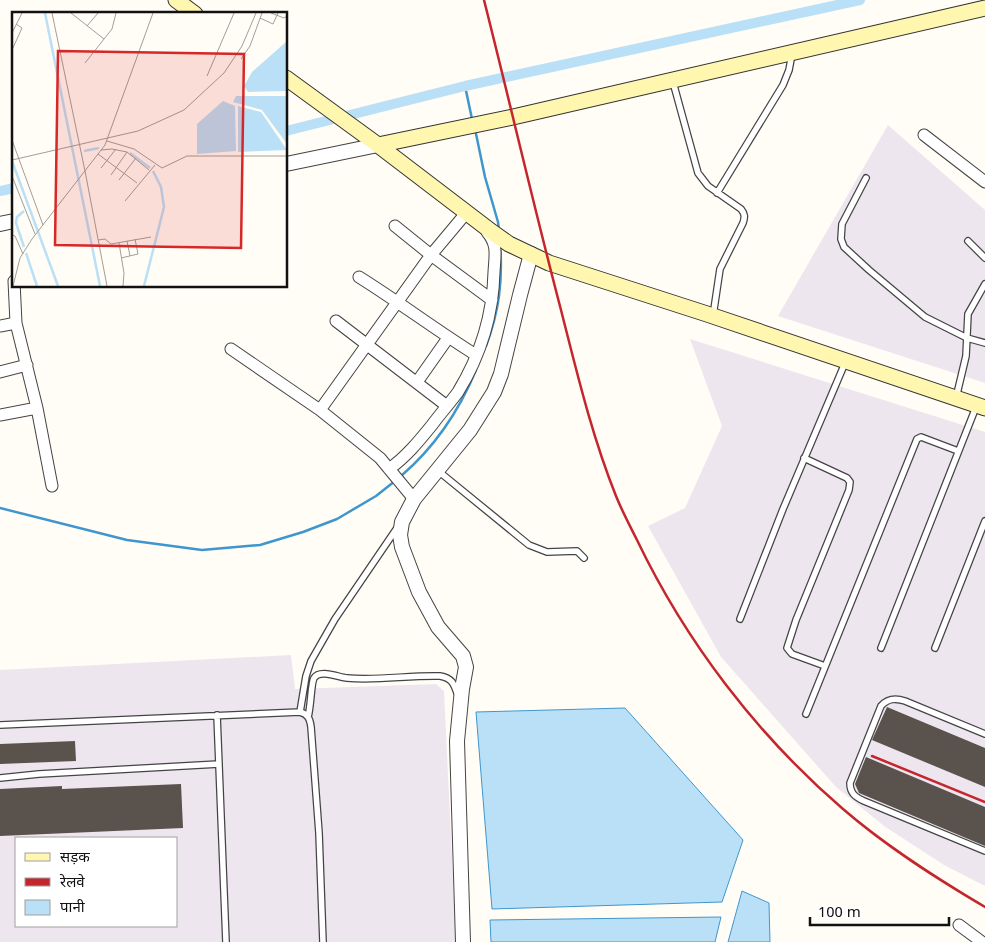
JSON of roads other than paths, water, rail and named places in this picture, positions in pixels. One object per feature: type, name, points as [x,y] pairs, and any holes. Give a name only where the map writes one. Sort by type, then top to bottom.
[{"type":"main road","points":[[176,0],[192,12]]},
{"type":"main road","points":[[373,141],[492,121],[985,8]]},
{"type":"main road","points":[[288,79],[509,244],[549,263],[981,406]]},
{"type":"street","points":[[924,135],[985,182]]},
{"type":"street","points":[[288,163],[373,141]]},
{"type":"street","points":[[320,410],[431,255],[467,212]]},
{"type":"street","points":[[396,226],[431,255],[492,300]]},
{"type":"street","points":[[391,472],[447,406],[460,388],[476,355],[492,300],[495,245],[486,227]]},
{"type":"street","points":[[464,942],[457,741],[460,702],[466,667],[463,656],[438,627],[419,592],[402,548],[400,535],[402,522],[414,499],[470,430],[494,392],[501,374],[531,254]]},
{"type":"street","points":[[359,277],[398,301],[448,338],[476,355]]},
{"type":"street","points":[[14,288],[16,323],[37,408],[52,486]]},
{"type":"street","points":[[336,321],[447,406]]},
{"type":"street","points":[[0,326],[16,323]]},
{"type":"street","points":[[417,382],[448,338]]},
{"type":"street","points":[[231,349],[320,410],[380,458],[414,499]]},
{"type":"street","points":[[0,372],[27,365]]},
{"type":"street","points":[[0,415],[37,408]]},
{"type":"street","points":[[958,925],[982,942]]},
{"type":"lane","points":[[717,193],[783,85],[791,64],[792,52]]},
{"type":"lane","points":[[672,80],[695,165],[703,180],[717,193],[741,209],[744,218],[720,269],[713,316]]},
{"type":"lane","points":[[866,178],[842,224],[840,233],[844,247],[925,317],[967,338],[985,343]]},
{"type":"lane","points":[[968,241],[985,258]]},
{"type":"lane","points":[[956,398],[966,356],[968,314],[985,284]]},
{"type":"lane","points":[[740,619],[804,458],[846,361]]},
{"type":"lane","points":[[881,648],[958,451],[981,406]]},
{"type":"lane","points":[[806,714],[917,439],[921,437],[958,451]]},
{"type":"lane","points":[[804,458],[847,478],[850,482],[849,490],[796,620],[787,648],[792,654],[825,666]]},
{"type":"lane","points":[[437,470],[529,545],[547,552],[577,550],[584,558]]},
{"type":"lane","points":[[935,648],[985,521]]},
{"type":"lane","points":[[300,712],[308,668],[316,653],[335,619],[378,554],[402,522]]},
{"type":"lane","points":[[323,942],[319,833],[311,727],[308,717],[312,705],[312,681],[314,677],[322,674],[346,678],[373,679],[445,677],[453,682],[460,702]]},
{"type":"lane","points":[[985,734],[898,698],[888,700],[881,706],[850,783],[850,788],[853,794],[864,801],[985,851]]},
{"type":"lane","points":[[0,725],[300,712],[308,717]]},
{"type":"lane","points":[[217,715],[226,942]]},
{"type":"lane","points":[[0,778],[219,764]]},
{"type":"water","points":[[625,708],[743,840],[722,902],[492,909],[476,712]]},
{"type":"water","points":[[742,891],[769,903],[770,942],[728,942]]},
{"type":"water","points":[[721,917],[715,942],[491,942],[490,920]]},
{"type":"waterway","points":[[288,130],[465,86],[860,0]]},
{"type":"waterway","points":[[465,86],[472,119]]},
{"type":"waterway","points":[[475,129],[499,231]]},
{"type":"waterway","points":[[0,191],[12,188]]},
{"type":"waterway","points":[[486,346],[499,296],[501,271],[500,244]]},
{"type":"waterway","points":[[401,476],[425,453],[445,428],[462,400],[476,370]]},
{"type":"waterway","points":[[0,508],[127,540],[202,550],[260,545],[303,532],[337,519],[376,496],[395,481]]},
{"type":"railway","points":[[484,0],[592,427],[618,502],[656,578],[678,615],[726,685],[781,750],[811,780],[860,823],[894,849],[985,907]]},
{"type":"railway","points":[[872,756],[985,802]]}]
